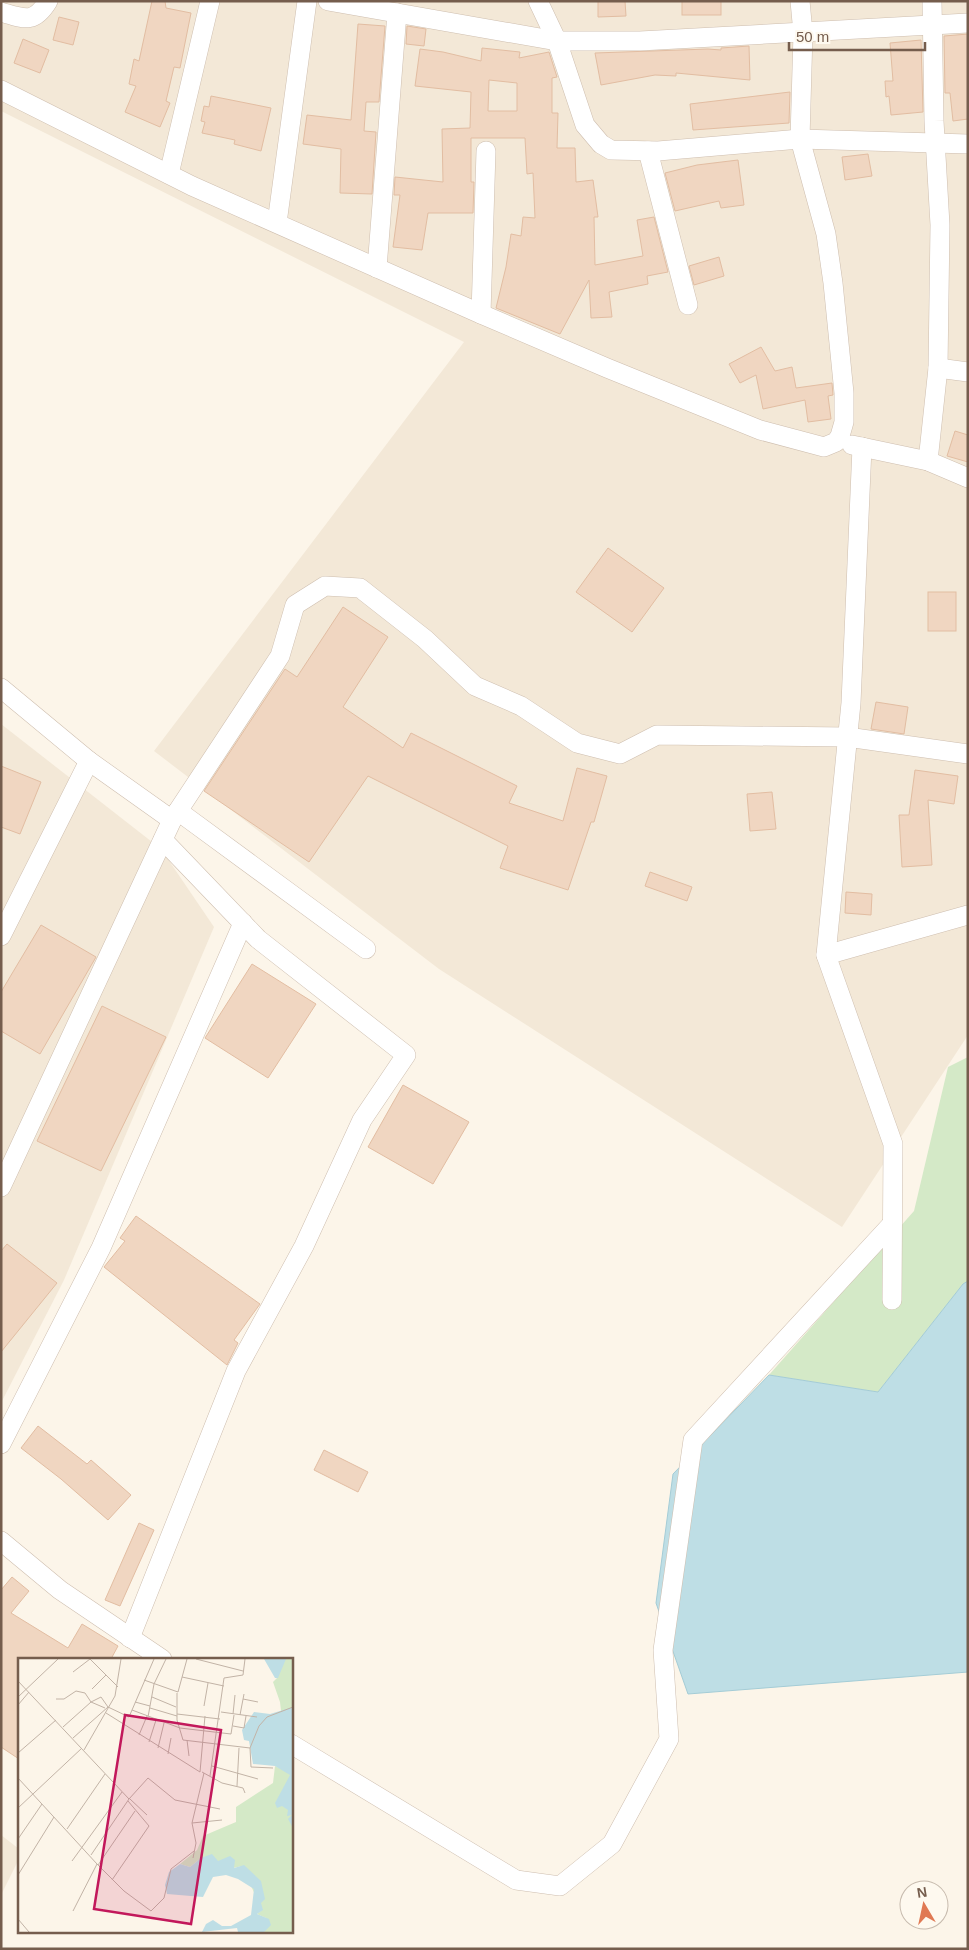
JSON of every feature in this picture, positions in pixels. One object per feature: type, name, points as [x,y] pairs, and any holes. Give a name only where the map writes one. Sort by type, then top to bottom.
[{"type":"street","points":[[1,12],[27,19],[40,14],[48,1]]},
{"type":"street","points":[[169,174],[210,1]]},
{"type":"street","points":[[277,223],[307,1]]},
{"type":"street","points":[[328,1],[557,41],[640,41],[968,23]]},
{"type":"street","points":[[538,1],[557,41],[585,125],[601,144],[611,150],[648,151],[800,139],[968,144]]},
{"type":"street","points":[[800,1],[803,33],[800,139],[826,234],[844,393],[844,422],[836,442]]},
{"type":"street","points":[[928,461],[938,368],[940,225],[935,144],[932,1]]},
{"type":"street","points":[[377,268],[397,13]]},
{"type":"street","points":[[1,90],[169,174],[377,268],[607,368],[760,430],[824,447],[836,442],[928,461],[968,478]]},
{"type":"street","points":[[481,314],[486,151]]},
{"type":"street","points":[[648,151],[688,305]]},
{"type":"street","points":[[938,368],[968,372]]},
{"type":"street","points":[[862,447],[852,684],[826,955],[893,1144],[892,1300]]},
{"type":"street","points":[[1,1187],[163,840],[176,816],[280,656],[295,606],[325,586],[360,588],[425,640],[475,686],[521,706],[577,743],[620,754],[657,735],[847,737],[968,754]]},
{"type":"street","points":[[1,688],[89,761],[176,816],[366,948]]},
{"type":"street","points":[[1,936],[89,761]]},
{"type":"street","points":[[130,1638],[236,1371],[304,1246],[362,1120],[406,1055],[258,938],[163,840]]},
{"type":"street","points":[[826,955],[968,915]]},
{"type":"street","points":[[1,1444],[101,1248],[242,923]]},
{"type":"street","points":[[292,1745],[516,1880],[560,1886],[612,1844],[669,1739],[663,1650],[693,1440],[892,1224]]},
{"type":"street","points":[[1,1541],[60,1590],[160,1658]]},
{"type":"shaded area","points":[[1,1],[968,1],[968,1035],[842,1227],[439,969],[154,751],[464,342],[1,111]]},
{"type":"shaded area","points":[[1,724],[161,849],[214,927],[64,1280],[1,1403]]},
{"type":"shaded area","points":[[1,1835],[18,1848],[18,1861],[1,1895]]},
{"type":"green space","points":[[968,1057],[968,1281],[963,1284],[878,1392],[769,1375],[914,1211],[948,1067]]},
{"type":"water","points":[[968,1281],[968,1672],[688,1694],[656,1603],[673,1474],[769,1375],[878,1392],[963,1284]]},
{"type":"building","points":[[152,1],[165,1],[166,8],[191,13],[180,68],[174,67],[166,101],[170,103],[160,127],[125,112],[136,86],[129,84],[134,59],[139,61]]},
{"type":"building","points":[[598,1],[625,1],[626,16],[598,17]]},
{"type":"building","points":[[682,1],[721,1],[721,15],[682,15]]},
{"type":"building","points":[[59,17],[79,22],[73,45],[53,40]]},
{"type":"building","points":[[358,24],[385,26],[379,102],[366,102],[364,131],[376,132],[372,194],[340,193],[341,149],[303,144],[307,115],[351,120]]},
{"type":"building","points":[[407,26],[426,29],[424,46],[406,44]]},
{"type":"building","points":[[968,34],[968,119],[953,121],[950,93],[945,93],[944,36]]},
{"type":"building","points":[[23,39],[49,50],[40,73],[14,63]]},
{"type":"building","points":[[921,40],[923,112],[891,115],[889,96],[886,97],[885,81],[893,81],[890,43]]},
{"type":"building","points":[[749,46],[750,80],[676,73],[676,76],[655,75],[601,85],[595,53],[721,50],[721,48]]},
{"type":"building","points":[[482,48],[520,52],[519,58],[549,52],[557,77],[552,78],[552,113],[558,113],[557,148],[575,148],[576,182],[593,180],[598,217],[594,217],[595,265],[643,256],[637,220],[654,217],[668,272],[647,276],[648,284],[609,292],[612,317],[591,318],[589,280],[560,334],[496,308],[506,267],[511,234],[521,236],[523,217],[535,218],[533,173],[527,174],[525,138],[471,138],[471,182],[474,182],[473,213],[428,213],[422,250],[393,247],[400,195],[394,195],[395,177],[443,182],[442,129],[470,128],[471,92],[415,86],[420,49],[481,61]],"holes":[[[489,80],[517,83],[517,111],[488,111]]]},
{"type":"building","points":[[790,92],[789,123],[693,130],[690,104]]},
{"type":"building","points":[[211,96],[271,108],[261,151],[234,144],[235,140],[202,133],[205,122],[201,121],[204,106],[209,107]]},
{"type":"building","points":[[868,154],[872,176],[845,180],[842,157]]},
{"type":"building","points":[[738,160],[744,205],[721,208],[719,201],[675,211],[665,173],[697,165]]},
{"type":"building","points":[[719,257],[724,276],[694,285],[689,266]]},
{"type":"building","points":[[761,347],[775,371],[792,367],[796,388],[832,383],[833,395],[828,396],[831,419],[808,422],[805,400],[763,409],[756,375],[740,383],[729,364]]},
{"type":"building","points":[[955,431],[968,435],[968,462],[947,456]]},
{"type":"building","points":[[608,548],[664,588],[632,632],[576,592]]},
{"type":"building","points":[[928,592],[956,592],[956,631],[928,631]]},
{"type":"building","points":[[343,607],[388,637],[343,707],[403,748],[411,733],[517,786],[509,803],[563,821],[577,768],[607,776],[594,822],[591,822],[568,890],[500,868],[508,846],[368,776],[309,862],[204,791],[285,669],[297,677]]},
{"type":"building","points":[[876,702],[908,707],[904,734],[871,729]]},
{"type":"building","points":[[1,766],[41,782],[20,834],[1,827]]},
{"type":"building","points":[[915,770],[958,776],[954,804],[928,800],[932,865],[902,867],[899,815],[909,815]]},
{"type":"building","points":[[772,792],[776,829],[750,831],[747,794]]},
{"type":"building","points":[[650,872],[692,887],[687,901],[645,886]]},
{"type":"building","points":[[846,892],[872,894],[871,915],[845,913]]},
{"type":"building","points":[[41,925],[96,957],[40,1054],[1,1031],[1,992]]},
{"type":"building","points":[[252,964],[316,1004],[268,1078],[205,1038]]},
{"type":"building","points":[[102,1006],[166,1037],[101,1171],[37,1141]]},
{"type":"building","points":[[403,1085],[469,1122],[433,1184],[368,1147]]},
{"type":"building","points":[[136,1216],[260,1304],[234,1340],[238,1343],[227,1365],[104,1267],[125,1241],[120,1238]]},
{"type":"building","points":[[7,1244],[57,1283],[1,1352],[1,1251]]},
{"type":"building","points":[[38,1426],[87,1464],[91,1460],[131,1495],[108,1520],[61,1479],[21,1448]]},
{"type":"building","points":[[324,1450],[368,1472],[358,1492],[314,1470]]},
{"type":"building","points":[[139,1523],[154,1530],[120,1606],[105,1600]]},
{"type":"building","points":[[12,1577],[29,1591],[11,1613],[68,1648],[82,1624],[118,1646],[112,1658],[18,1658],[18,1758],[1,1747],[1,1590]]}]
